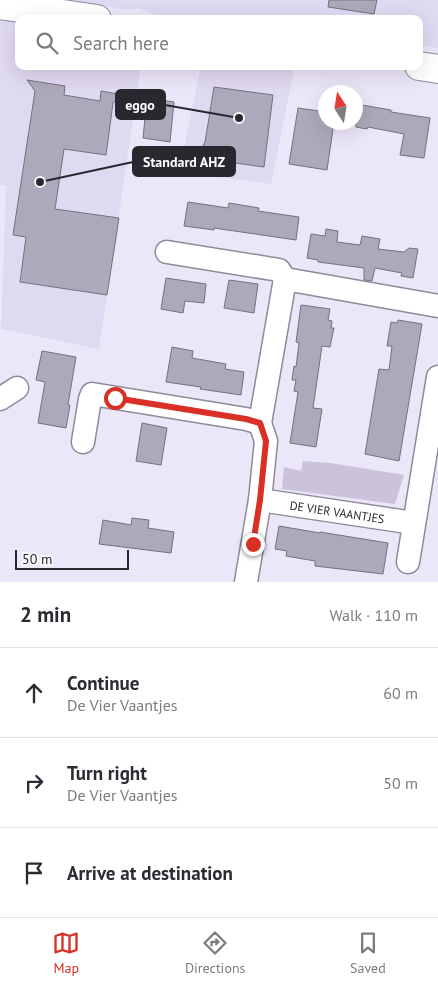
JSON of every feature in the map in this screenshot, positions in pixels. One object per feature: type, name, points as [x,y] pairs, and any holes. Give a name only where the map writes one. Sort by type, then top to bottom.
[{"type":"main road","points":[[0,5],[69,15]]},
{"type":"main road","points":[[423,67],[438,69]]},
{"type":"street","points":[[167,252],[279,270],[285,279],[260,423],[266,441],[260,500],[246,582]]},
{"type":"street","points":[[285,279],[438,306]]},
{"type":"street","points":[[408,562],[438,376]]},
{"type":"street","points":[[83,442],[92,394],[246,419],[260,423]]},
{"type":"street","name":"DE VIER VAANTJES","points":[[260,500],[414,524]]},
{"type":"shaded area","points":[[71,0],[438,0],[438,48],[423,46],[423,15],[156,15],[138,8],[128,10]]},
{"type":"shaded area","points":[[0,5],[15,16],[15,70],[140,70],[99,349],[1,329],[6,186],[0,185]]},
{"type":"shaded area","points":[[200,70],[294,70],[271,184],[179,172]]},
{"type":"shaded area","points":[[303,461],[330,463],[404,475],[395,504],[282,489],[284,467],[301,471]]},
{"type":"building","points":[[329,0],[377,0],[374,14],[328,7]]},
{"type":"building","points":[[27,80],[65,86],[64,95],[100,101],[101,91],[124,95],[113,103],[106,155],[64,149],[55,209],[119,218],[107,295],[20,282],[26,237],[13,235],[35,91]]},
{"type":"building","points":[[214,87],[273,95],[264,167],[206,159],[200,151],[205,142]]},
{"type":"building","points":[[147,98],[174,102],[170,142],[143,138]]},
{"type":"building","points":[[363,105],[430,118],[424,158],[400,155],[404,134],[368,127],[367,129],[363,128]]},
{"type":"building","points":[[298,108],[318,111],[318,130],[333,130],[327,170],[289,164]]},
{"type":"building","points":[[188,202],[228,208],[229,203],[259,208],[258,211],[299,217],[296,240],[214,228],[214,230],[184,226]]},
{"type":"building","points":[[326,229],[338,231],[337,242],[360,245],[362,236],[380,239],[378,249],[404,252],[409,248],[418,249],[413,278],[401,276],[402,273],[375,268],[372,281],[364,280],[364,268],[318,262],[318,260],[307,258],[311,234],[325,236]]},
{"type":"building","points":[[166,278],[206,284],[204,303],[185,301],[183,313],[161,309]]},
{"type":"building","points":[[229,280],[258,284],[254,313],[224,308]]},
{"type":"building","points":[[301,305],[330,309],[328,320],[332,321],[331,328],[334,328],[330,347],[322,346],[313,408],[322,409],[316,447],[290,443],[298,392],[294,391],[296,380],[292,380],[294,366],[296,367],[299,343],[296,342]]},
{"type":"building","points":[[398,320],[422,324],[399,461],[365,454],[379,369],[389,370],[392,346],[387,346],[391,322],[397,323]]},
{"type":"building","points":[[172,347],[193,351],[192,358],[226,364],[225,369],[244,372],[241,395],[166,382]]},
{"type":"building","points":[[42,351],[76,357],[66,428],[38,423],[45,382],[36,380]]},
{"type":"building","points":[[142,423],[167,428],[161,465],[136,461]]},
{"type":"building","points":[[132,518],[149,520],[148,528],[174,532],[171,553],[99,544],[103,520],[131,525]]},
{"type":"building","points":[[279,526],[388,543],[383,574],[315,566],[315,561],[286,556],[287,551],[275,549]]},
{"type":"place","name":"eggo","points":[[239,118]]},
{"type":"place","name":"Standard AHZ","points":[[40,182]]},
{"type":"route","points":[[115,398],[246,419],[260,423],[266,441],[253,544]]}]
